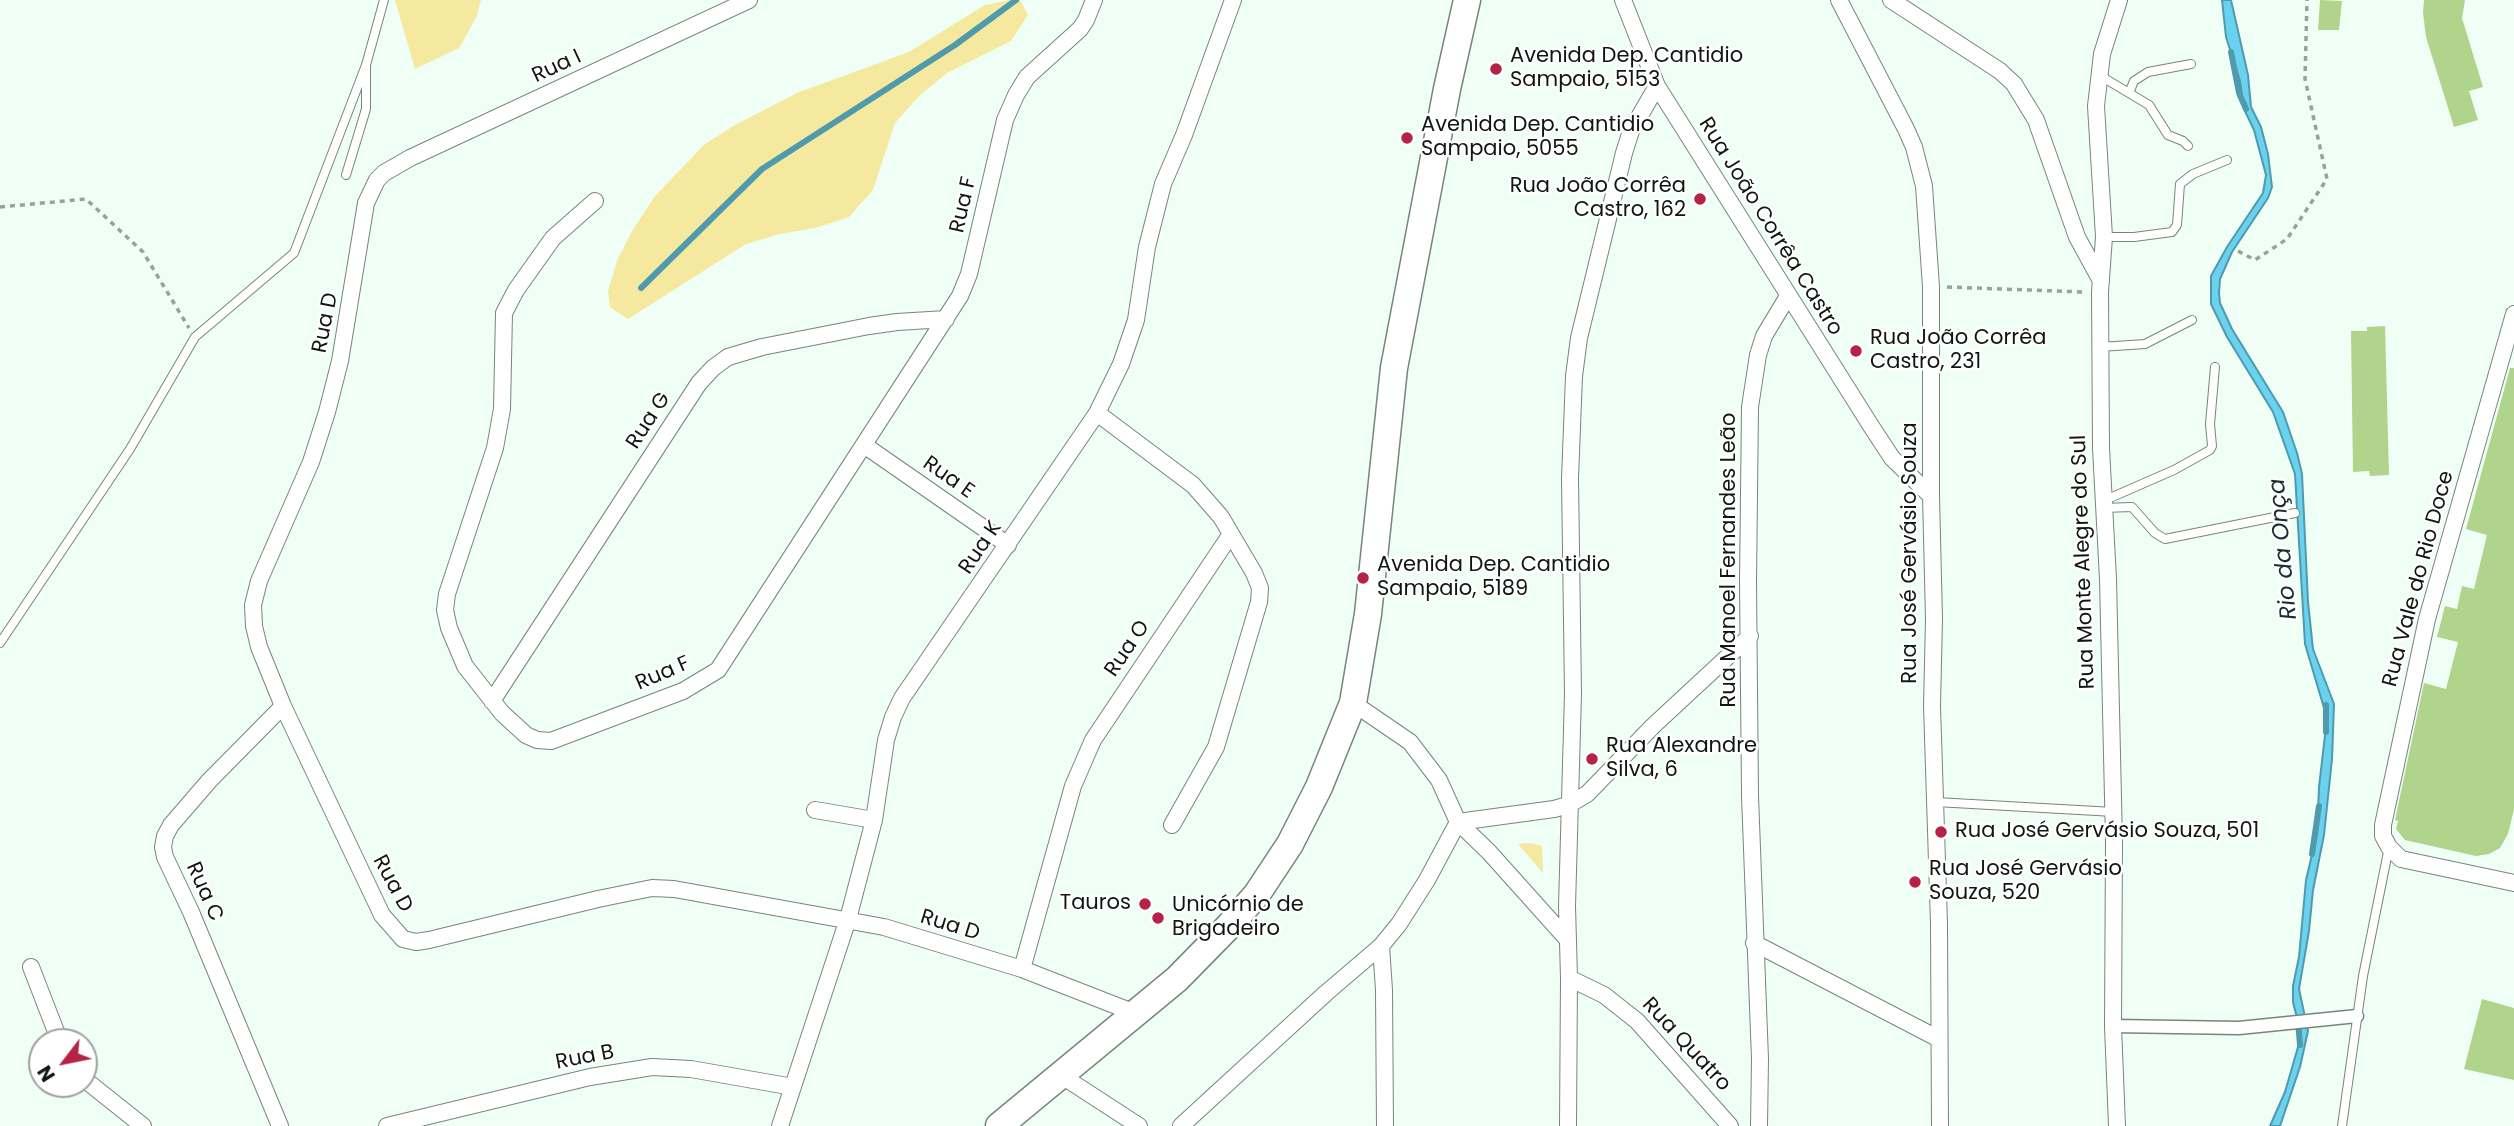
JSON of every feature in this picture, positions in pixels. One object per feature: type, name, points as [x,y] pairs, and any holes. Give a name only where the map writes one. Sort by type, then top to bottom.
[{"type":"main road","points":[[999,1126],[1186,971],[1256,894],[1290,844],[1308,810],[1353,703],[1368,614],[1394,368],[1447,89],[1467,0]]},
{"type":"street","name":"Rua I","points":[[384,173],[461,133],[748,0]]},
{"type":"street","name":"Rua F","points":[[595,201],[553,238],[516,290],[505,313],[502,410],[497,438],[447,594],[445,610],[449,628],[465,666],[492,701],[526,735],[537,740],[551,741],[683,691],[718,670],[960,296],[969,274],[1005,120],[1016,95],[1027,77],[1080,29],[1094,0]]},
{"type":"street","name":"Rua K","points":[[780,1126],[849,919],[874,820],[886,740],[893,717],[902,698],[1097,413],[1129,345],[1136,320],[1149,237],[1163,184],[1184,135],[1233,0]]},
{"type":"street","name":"Rua João Corrêa Castro","points":[[1623,0],[1657,86],[1892,458],[1931,496]]},
{"type":"street","name":"Rua José Gervásio Souza","points":[[1839,0],[1914,147],[1924,186],[1931,287],[1934,620],[1932,706],[1939,924],[1940,1126]]},
{"type":"street","points":[[1891,0],[2000,71],[2014,84],[2036,120],[2077,237],[2101,286]]},
{"type":"street","name":"Rua Monte Alegre do Sul","points":[[2117,1126],[2113,1026],[2114,812],[2108,579],[2103,505],[2101,286],[2104,237],[2096,131],[2102,54],[2119,0]]},
{"type":"street","points":[[1567,1126],[1568,805],[1573,694],[1570,478],[1574,376],[1579,338],[1624,153],[1631,131],[1657,86]]},
{"type":"street","name":"Rua D","points":[[384,173],[371,188],[366,203],[356,276],[327,412],[311,462],[259,581],[253,606],[259,647],[283,706],[382,915],[403,940],[429,940],[652,888],[712,894],[884,927],[1022,969],[1135,1013]]},
{"type":"street","name":"Rua Manoel Fernandes Leão","points":[[1759,1126],[1760,1059],[1750,796],[1751,407],[1758,355],[1764,336],[1788,296]]},
{"type":"street","name":"Rua Vale do Rio Doce","points":[[2392,851],[2384,836],[2383,824],[2427,620],[2511,339],[2514,314]]},
{"type":"street","name":"Rua G","points":[[492,701],[699,383],[713,368],[728,357],[762,347],[897,322],[946,319]]},
{"type":"street","points":[[1097,413],[1193,485],[1221,517],[1260,588],[1259,602],[1216,747],[1172,825]]},
{"type":"street","name":"Rua E","points":[[864,445],[1009,545]]},
{"type":"street","name":"Rua O","points":[[1022,969],[1073,786],[1093,740],[1231,534]]},
{"type":"street","points":[[1458,822],[1554,809],[1568,805],[1587,794],[1653,726],[1750,636]]},
{"type":"street","points":[[1353,703],[1410,742],[1438,780],[1458,822],[1489,852],[1567,939]]},
{"type":"street","name":"Rua C","points":[[280,1126],[163,847],[165,836],[178,816],[283,706]]},
{"type":"street","points":[[816,810],[874,820]]},
{"type":"street","points":[[1181,1126],[1381,946],[1399,924],[1435,868],[1458,822]]},
{"type":"street","points":[[2392,851],[2410,862],[2514,881]]},
{"type":"street","points":[[1754,943],[1939,1039]]},
{"type":"street","points":[[1381,946],[1385,1126]]},
{"type":"street","points":[[31,967],[55,1028]]},
{"type":"street","name":"Rua Quatro","points":[[1569,978],[1604,995],[1637,1021],[1730,1126]]},
{"type":"street","points":[[2113,1026],[2219,1029],[2357,1016]]},
{"type":"street","name":"Rua B","points":[[387,1126],[590,1077],[652,1067],[691,1069],[793,1087]]},
{"type":"street","points":[[1062,1076],[1139,1126]]},
{"type":"street","points":[[98,1090],[143,1126]]},
{"type":"lane","points":[[0,643],[130,449],[195,337],[295,253],[366,65],[384,0]]},
{"type":"lane","points":[[2129,93],[2134,81],[2148,72],[2191,64]]},
{"type":"lane","points":[[346,175],[366,109],[366,65]]},
{"type":"lane","points":[[2099,75],[2149,104],[2168,135],[2188,146]]},
{"type":"lane","points":[[2104,237],[2134,237],[2172,232],[2177,225],[2180,184],[2193,174],[2227,160]]},
{"type":"lane","points":[[2101,347],[2145,344],[2192,320]]},
{"type":"lane","points":[[2103,505],[2210,450],[2215,367]]},
{"type":"lane","points":[[2103,505],[2132,507],[2155,533],[2165,539],[2295,513]]},
{"type":"lane","points":[[1936,802],[2114,812]]},
{"type":"lane","points":[[2342,1126],[2375,910],[2392,851]]},
{"type":"path","points":[[2238,251],[2255,260],[2287,239],[2327,179],[2305,79],[2307,0]]},
{"type":"path","points":[[0,207],[86,199],[143,252],[195,337]]},
{"type":"path","points":[[1931,287],[2101,286]]},
{"type":"shaded area","points":[[395,0],[481,0],[476,18],[459,48],[415,69]]},
{"type":"shaded area","points":[[1020,0],[1028,15],[1011,41],[947,73],[919,96],[895,123],[873,190],[849,217],[746,244],[628,319],[610,307],[608,291],[618,258],[634,228],[655,196],[705,144],[797,93],[909,52],[985,5]]},
{"type":"shaded area","points":[[1518,844],[1542,846],[1543,873]]},
{"type":"water","points":[[2222,0],[2231,0],[2248,75],[2251,107],[2261,127],[2272,187],[2268,198],[2232,252],[2220,279],[2220,303],[2232,329],[2283,412],[2297,453],[2302,474],[2313,649],[2334,704],[2332,759],[2324,835],[2299,989],[2308,1031],[2300,1067],[2280,1126],[2270,1126],[2285,1092],[2298,1047],[2300,1030],[2293,1002],[2293,986],[2299,957],[2306,880],[2317,834],[2327,718],[2305,644],[2295,474],[2273,412],[2227,337],[2211,304],[2211,276],[2263,193],[2266,175],[2254,130],[2244,109],[2240,81],[2226,37]]},
{"type":"building","points":[[2320,0],[2342,1],[2339,30],[2318,30]]},
{"type":"building","points":[[2424,0],[2465,0],[2462,18],[2483,87],[2469,91],[2478,120],[2454,127],[2426,37]]},
{"type":"building","points":[[2385,326],[2389,475],[2370,476],[2369,471],[2353,472],[2351,331],[2367,331],[2367,327]]},
{"type":"building","points":[[2510,368],[2514,368],[2514,809],[2508,834],[2500,848],[2489,854],[2476,856],[2405,840],[2396,829],[2398,821],[2395,820],[2424,683],[2446,689],[2458,642],[2437,637],[2445,606],[2457,609],[2462,586],[2474,589],[2487,535],[2466,529]]},
{"type":"building","points":[[2482,999],[2514,1008],[2514,1080],[2464,1069]]},
{"type":"waterway","points":[[641,288],[762,169],[955,45],[1016,0]]},
{"type":"waterway","name":"Rio da Onça","points":[[2231,52],[2239,93],[2246,109]]},
{"type":"waterway","name":"Rio da Onça","points":[[2326,705],[2326,732]]},
{"type":"waterway","name":"Rio da Onça","points":[[2312,854],[2319,806]]},
{"type":"waterway","name":"Rio da Onça","points":[[2298,1021],[2300,1045]]},
{"type":"place","name":"Avenida Dep. Cantidio Sampaio, 5153","points":[[1496,69]]},
{"type":"place","name":"Avenida Dep. Cantidio Sampaio, 5055","points":[[1407,138]]},
{"type":"place","name":"Rua João Corrêa Castro, 162","points":[[1700,199]]},
{"type":"place","name":"Rua João Corrêa Castro, 231","points":[[1856,351]]},
{"type":"place","name":"Avenida Dep. Cantidio Sampaio, 5189","points":[[1363,578]]},
{"type":"place","name":"Rua Alexandre Silva, 6","points":[[1592,759]]},
{"type":"place","name":"Rua José Gervásio Souza, 501","points":[[1941,832]]},
{"type":"place","name":"Rua José Gervásio Souza, 520","points":[[1915,882]]},
{"type":"place","name":"Tauros","points":[[1145,904]]},
{"type":"place","name":"Unicórnio de Brigadeiro","points":[[1158,918]]}]
